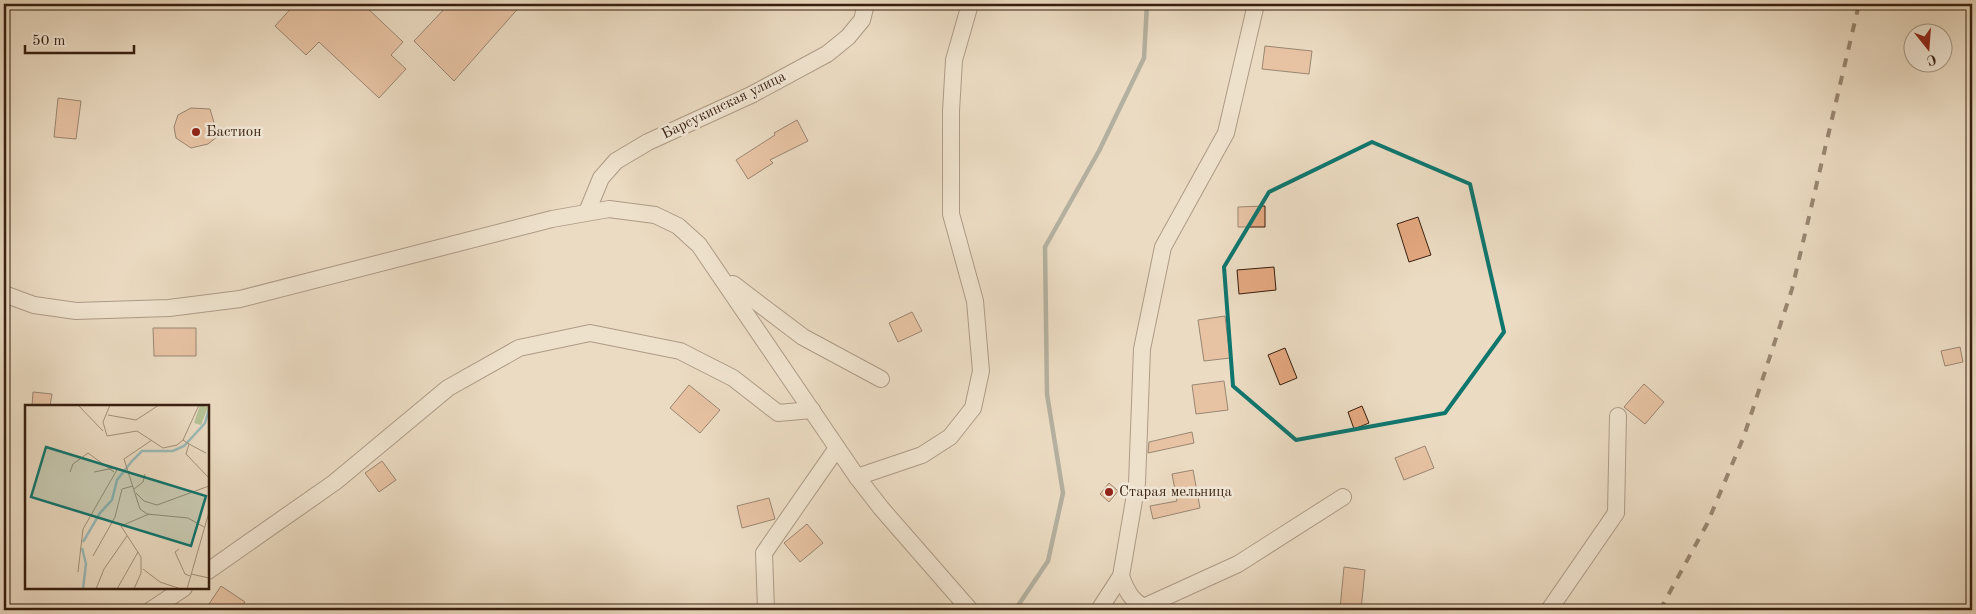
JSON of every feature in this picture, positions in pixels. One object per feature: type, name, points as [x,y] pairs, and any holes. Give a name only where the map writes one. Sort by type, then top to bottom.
[{"type":"street","name":"Барсукинская улица","points":[[587,212],[601,178],[616,160],[648,142],[750,95],[827,54],[848,37],[862,20],[866,4]]},
{"type":"street","points":[[857,477],[922,455],[950,437],[973,408],[981,371],[975,301],[951,214],[950,112],[954,60],[970,4]]},
{"type":"street","points":[[1098,610],[1120,576],[1137,483],[1142,349],[1163,247],[1226,133],[1256,4]]},
{"type":"street","points":[[4,294],[34,305],[76,311],[169,308],[240,299],[552,218],[609,208],[655,215],[678,226],[700,245],[857,477],[881,508],[970,610]]},
{"type":"street","points":[[722,275],[803,337],[881,379]]},
{"type":"street","points":[[209,570],[335,482],[448,388],[519,348],[590,334],[680,351],[733,378],[778,413],[812,410]]},
{"type":"street","points":[[1549,610],[1616,512],[1618,416]]},
{"type":"street","points":[[766,610],[764,553],[837,448]]},
{"type":"street","points":[[1120,576],[1129,596],[1144,610],[1238,564],[1343,497]]},
{"type":"street","points":[[151,610],[182,589]]},
{"type":"highlighted area","points":[[1372,142],[1470,184],[1504,332],[1445,413],[1296,440],[1233,386],[1224,267],[1269,192]]},
{"type":"building","points":[[295,4],[363,4],[403,42],[391,55],[406,69],[379,98],[319,42],[306,55],[275,26]]},
{"type":"building","points":[[449,4],[522,4],[454,81],[414,41]]},
{"type":"building","points":[[1265,46],[1312,51],[1309,74],[1262,69]]},
{"type":"building","points":[[58,98],[81,101],[76,139],[54,137]]},
{"type":"building","name":"Бастион","points":[[191,108],[210,109],[218,136],[208,144],[191,148],[176,138],[174,127],[178,115]]},
{"type":"building","points":[[797,120],[808,141],[770,160],[773,163],[748,179],[736,160],[775,135],[774,133]]},
{"type":"building","points":[[1265,206],[1265,227],[1238,227],[1238,207]]},
{"type":"building","points":[[1418,217],[1431,255],[1409,262],[1397,224]]},
{"type":"building","points":[[1274,267],[1276,290],[1239,294],[1237,270]]},
{"type":"building","points":[[912,312],[922,331],[898,342],[889,323]]},
{"type":"building","points":[[1225,316],[1230,358],[1204,361],[1198,320]]},
{"type":"building","points":[[153,328],[196,328],[196,356],[154,356]]},
{"type":"building","points":[[1960,347],[1963,362],[1945,366],[1941,351]]},
{"type":"building","points":[[1285,348],[1297,378],[1280,385],[1268,355]]},
{"type":"building","points":[[1224,381],[1228,410],[1196,414],[1192,385]]},
{"type":"building","points":[[1644,384],[1664,402],[1645,424],[1624,407]]},
{"type":"building","points":[[689,385],[720,410],[700,433],[670,408]]},
{"type":"building","points":[[33,392],[52,394],[50,405],[32,405]]},
{"type":"building","points":[[1362,406],[1369,423],[1354,429],[1348,412]]},
{"type":"building","points":[[1192,432],[1194,443],[1148,453],[1149,442]]},
{"type":"building","points":[[1425,446],[1434,468],[1404,480],[1395,458]]},
{"type":"building","points":[[382,461],[396,480],[379,492],[365,473]]},
{"type":"building","points":[[1193,470],[1200,508],[1153,519],[1150,506],[1177,501],[1172,474]]},
{"type":"building","name":"Старая мельница","points":[[1109,483],[1118,491],[1109,502],[1100,494]]},
{"type":"building","points":[[769,498],[775,519],[742,528],[737,506]]},
{"type":"building","points":[[807,524],[823,543],[800,562],[784,543]]},
{"type":"building","points":[[1344,567],[1365,570],[1361,610],[1340,609]]},
{"type":"building","points":[[221,586],[245,602],[239,610],[205,610]]},
{"type":"waterway","points":[[1015,610],[1048,561],[1063,493],[1047,394],[1045,247],[1099,151],[1144,58],[1147,4]]},
{"type":"railway","points":[[1660,610],[1707,524],[1744,436],[1792,289],[1859,4]]},
{"type":"place","name":"Бастион","points":[[196,132]]},
{"type":"place","name":"Старая мельница","points":[[1109,492]]}]
